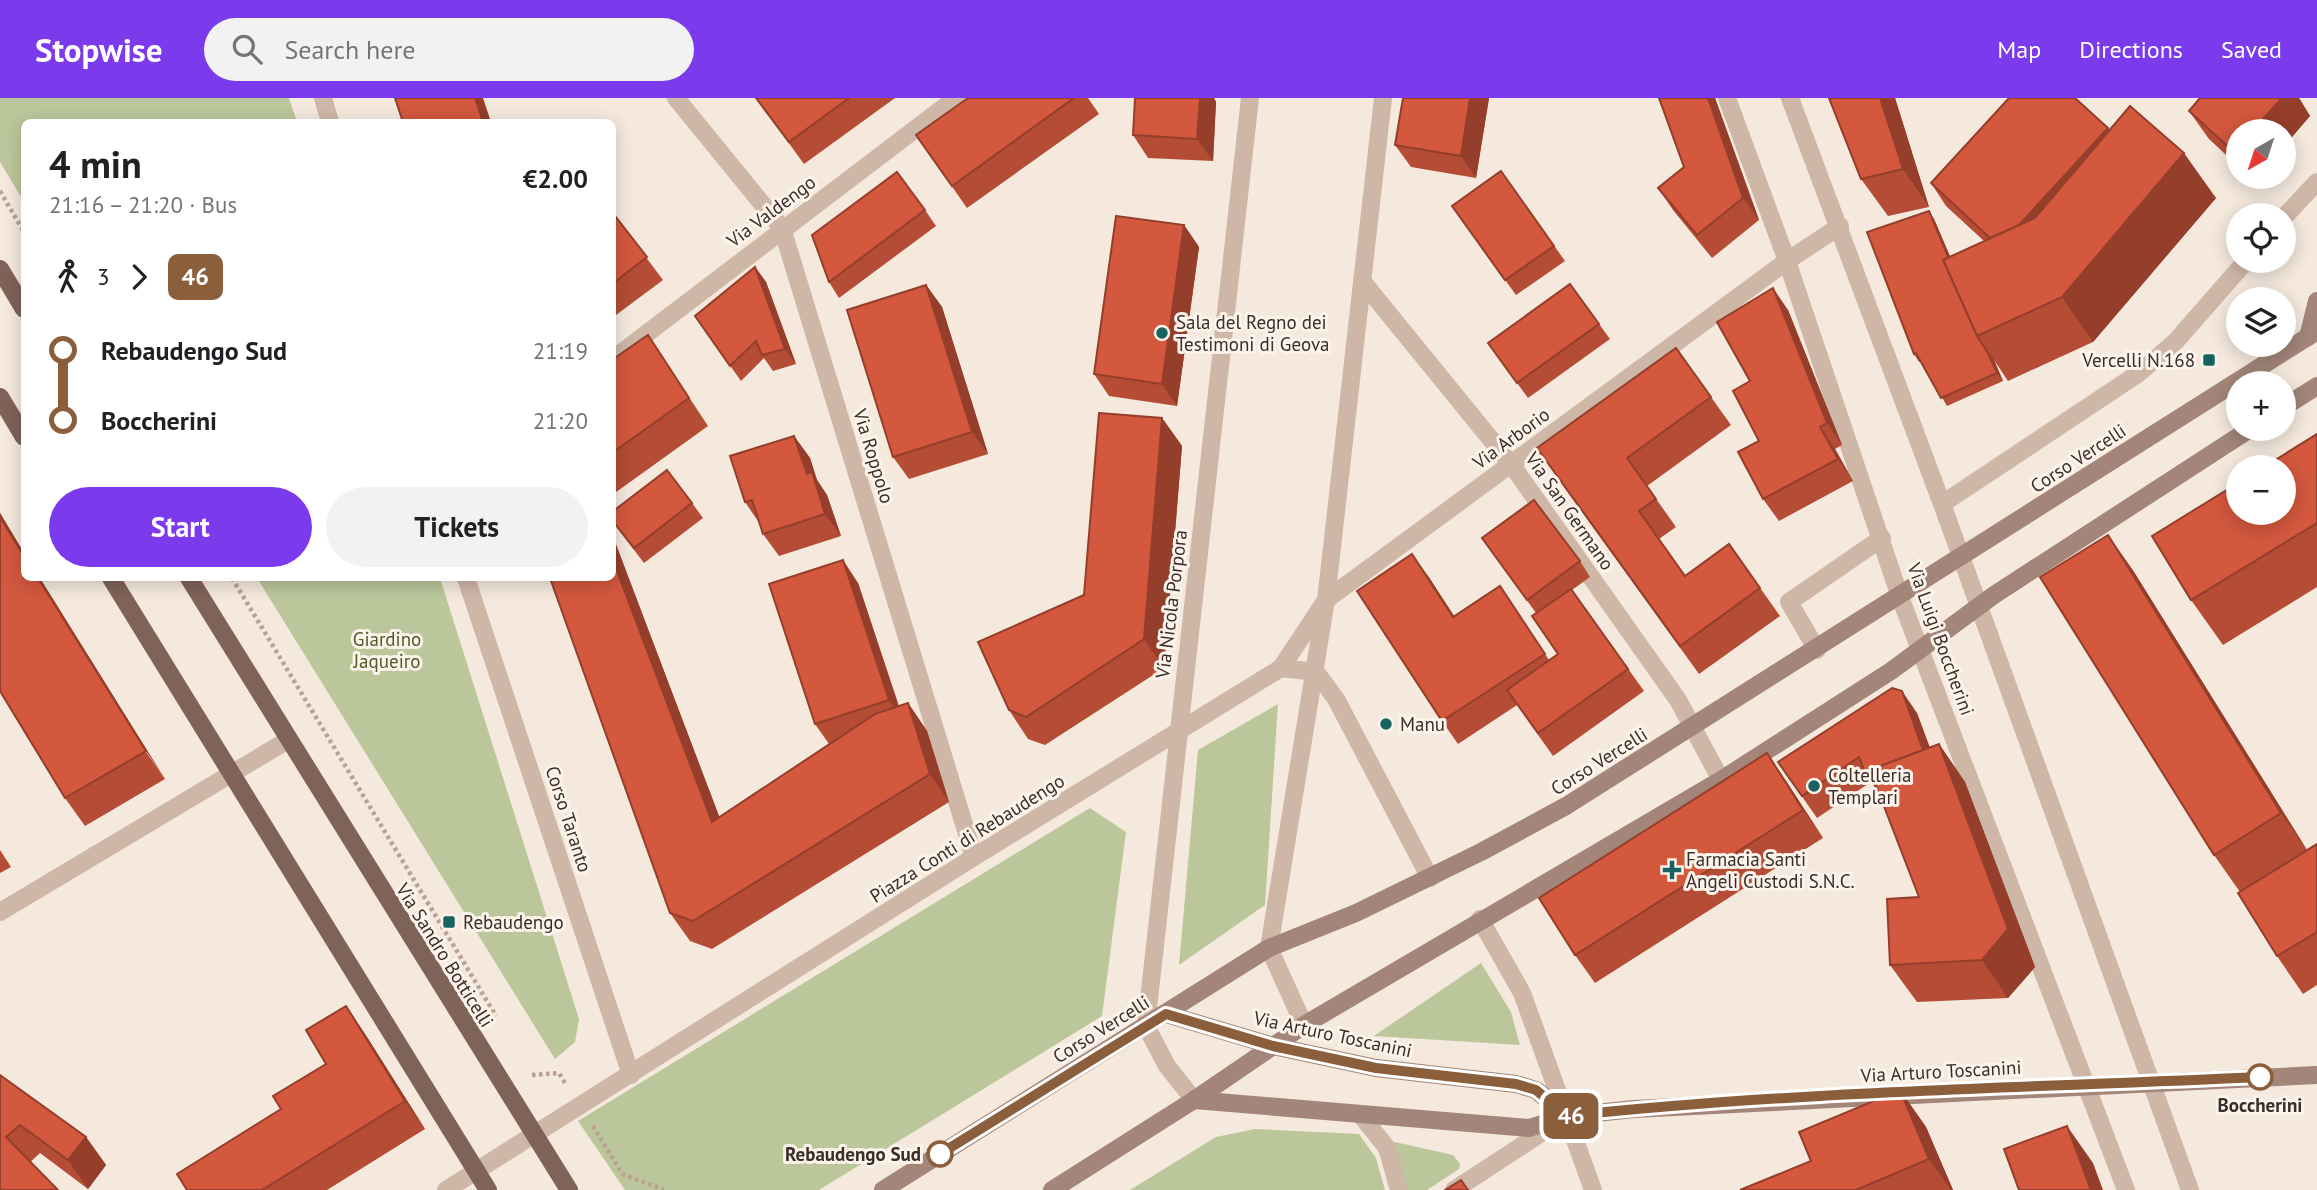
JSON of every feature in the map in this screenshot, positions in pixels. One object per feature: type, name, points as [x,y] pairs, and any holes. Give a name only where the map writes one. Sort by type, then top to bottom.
[{"type":"main road","points":[[0,270],[21,304]]},
{"type":"main road","points":[[0,397],[21,432]]},
{"type":"main road","points":[[113,581],[488,1190]]},
{"type":"main road","name":"Via Sandro Botticelli","points":[[190,581],[533,1137],[569,1190]]},
{"type":"street","points":[[323,98],[329,119]]},
{"type":"street","name":"Via Roppolo","points":[[676,98],[782,228],[974,856]]},
{"type":"street","name":"Via Valdengo","points":[[616,357],[956,98]]},
{"type":"street","points":[[1232,98],[1247,117]]},
{"type":"street","name":"Via Nicola Porpora","points":[[1146,1026],[1250,98]]},
{"type":"street","points":[[1304,1025],[1269,948],[1326,600],[1383,98]]},
{"type":"street","name":"Via Luigi Boccherini","points":[[1727,98],[1787,261],[1900,597],[2126,1190]]},
{"type":"street","points":[[1790,98],[1962,558],[2190,1190]]},
{"type":"street","points":[[2296,204],[2317,182]]},
{"type":"street","name":"Via Arborio","points":[[1281,668],[1326,600],[1787,261],[1840,226]]},
{"type":"street","name":"Corso Vercelli","points":[[1942,504],[2139,373],[2176,341],[2235,273]]},
{"type":"street","name":"Via San Germano","points":[[1362,281],[1511,464],[1678,700],[1721,780]]},
{"type":"street","points":[[2312,334],[2317,301]]},
{"type":"street","name":"Corso Vercelli","points":[[883,1190],[1269,948],[1356,913],[1430,878],[1566,806],[1817,650],[2312,334]]},
{"type":"street","points":[[2296,399],[2317,386]]},
{"type":"street","points":[[1052,1190],[1194,1101],[1304,1025],[1480,919],[1721,780],[1921,651],[1979,605],[2232,441]]},
{"type":"street","points":[[1817,650],[1789,602],[1882,538]]},
{"type":"street","name":"Corso Taranto","points":[[467,581],[631,1075]]},
{"type":"street","points":[[1281,668],[1316,671],[1336,699],[1430,878]]},
{"type":"street","name":"Piazza Conti di Rebaudengo","points":[[446,1190],[974,856],[1177,735],[1281,668]]},
{"type":"street","points":[[0,912],[289,740]]},
{"type":"street","points":[[1480,919],[1522,993],[1593,1190]]},
{"type":"street","name":"Via Arturo Toscanini","points":[[1166,1014],[1273,1046],[1376,1068],[1516,1084],[1536,1090],[1567,1116]]},
{"type":"street","points":[[1146,1026],[1167,1066],[1194,1101]]},
{"type":"street","name":"Via Arturo Toscanini","points":[[1194,1101],[1529,1128],[1567,1116],[1634,1109],[2317,1075]]},
{"type":"street","points":[[1360,1114],[1387,1148],[1399,1190]]},
{"type":"street","points":[[1454,1190],[1567,1116]]},
{"type":"path","points":[[0,191],[21,227]]},
{"type":"path","points":[[234,581],[499,1021]]},
{"type":"path","points":[[528,1069],[533,1076],[559,1073],[622,1174],[663,1190]]},
{"type":"green space","points":[[0,98],[289,98],[296,119],[21,119],[21,197],[0,162]]},
{"type":"green space","name":"Giardino Jaqueiro","points":[[259,581],[441,581],[579,1019],[575,1042],[555,1059]]},
{"type":"green space","points":[[1278,704],[1265,905],[1179,965],[1198,750]]},
{"type":"green space","points":[[1090,808],[1126,832],[1102,1016],[819,1190],[625,1190],[578,1121]]},
{"type":"green space","points":[[1481,963],[1511,1012],[1520,1045],[1374,1036]]},
{"type":"green space","points":[[1255,1129],[1359,1134],[1376,1158],[1385,1190],[1130,1190],[1216,1137]]},
{"type":"green space","points":[[1395,1142],[1453,1155],[1460,1164],[1459,1169],[1427,1190],[1404,1190],[1393,1144]]},
{"type":"building","points":[[395,98],[475,98],[482,119],[402,119]]},
{"type":"building","points":[[756,98],[849,98],[789,142]]},
{"type":"building","points":[[968,98],[1074,98],[952,186],[916,135]]},
{"type":"building","points":[[1135,98],[1200,98],[1197,139],[1133,135]]},
{"type":"building","points":[[1403,98],[1470,98],[1461,156],[1395,145]]},
{"type":"building","points":[[1659,98],[1708,98],[1743,198],[1697,235],[1658,188],[1684,167]]},
{"type":"building","points":[[1829,98],[1880,98],[1903,169],[1861,179]]},
{"type":"building","points":[[2009,98],[2075,98],[2108,128],[2019,225],[1990,238],[1931,183]]},
{"type":"building","points":[[2200,98],[2282,98],[2263,119],[2226,119],[2226,145],[2189,111]]},
{"type":"building","points":[[2130,106],[2184,153],[2062,297],[1977,336],[1943,260],[2035,218]]},
{"type":"building","points":[[1501,171],[1554,246],[1505,280],[1452,206]]},
{"type":"building","points":[[897,172],[925,210],[829,282],[812,235]]},
{"type":"building","points":[[1929,211],[1948,257],[1943,260],[1997,373],[1941,398],[1916,353],[1914,354],[1867,232]]},
{"type":"building","points":[[1116,216],[1184,225],[1162,384],[1094,374]]},
{"type":"building","points":[[616,217],[647,257],[616,281]]},
{"type":"building","points":[[755,267],[785,349],[762,355],[756,341],[730,366],[695,316]]},
{"type":"building","points":[[1570,284],[1599,324],[1517,383],[1488,343]]},
{"type":"building","points":[[926,285],[972,432],[893,457],[847,310]]},
{"type":"building","points":[[1773,288],[1827,423],[1820,427],[1838,459],[1763,499],[1738,452],[1759,441],[1733,391],[1750,381],[1717,322]]},
{"type":"building","points":[[648,335],[689,398],[616,450],[616,357]]},
{"type":"building","points":[[1676,348],[1711,397],[1627,458],[1656,499],[1639,511],[1685,576],[1729,544],[1760,588],[1680,646],[1537,448]]},
{"type":"building","points":[[1099,413],[1162,418],[1144,639],[1026,717],[1009,710],[978,642],[1084,595]]},
{"type":"building","points":[[2317,434],[2317,523],[2191,600],[2152,536],[2226,490],[2226,525],[2296,525],[2296,455],[2283,455]]},
{"type":"building","points":[[794,436],[807,474],[812,472],[825,514],[763,534],[752,500],[745,502],[730,456]]},
{"type":"building","points":[[667,470],[692,503],[634,548],[616,525],[616,509]]},
{"type":"building","points":[[1534,500],[1580,561],[1527,600],[1482,538]]},
{"type":"building","points":[[0,517],[21,551],[21,581],[40,581],[146,751],[65,798],[0,691]]},
{"type":"building","points":[[2108,535],[2281,813],[2214,855],[2040,577]]},
{"type":"building","points":[[1412,554],[1453,617],[1500,586],[1545,654],[1442,721],[1357,591]]},
{"type":"building","points":[[843,560],[889,700],[815,724],[769,584]]},
{"type":"building","points":[[616,569],[712,822],[875,714],[908,703],[930,774],[693,921],[670,913],[551,581],[616,581]]},
{"type":"building","points":[[1571,589],[1628,669],[1538,733],[1507,690],[1558,654],[1532,616]]},
{"type":"building","points":[[1892,688],[1902,691],[1923,750],[1870,770],[1872,773],[1866,775],[1859,757],[1802,796],[1778,762]]},
{"type":"building","points":[[1939,744],[2008,929],[1982,960],[1890,965],[1887,899],[1919,897],[1870,770]]},
{"type":"building","points":[[1767,753],[1803,810],[1575,955],[1539,898]]},
{"type":"building","points":[[2317,844],[2317,932],[2277,956],[2238,893]]},
{"type":"building","points":[[346,1006],[405,1101],[262,1190],[187,1190],[177,1174],[281,1109],[273,1096],[326,1064],[306,1030]]},
{"type":"building","points":[[0,1075],[86,1137],[68,1160],[20,1125],[6,1137],[58,1190],[0,1190]]},
{"type":"building","points":[[1900,1090],[1929,1159],[1856,1190],[1740,1190],[1811,1161],[1799,1132]]},
{"type":"building","points":[[2067,1126],[2091,1190],[2019,1190],[2004,1149]]},
{"type":"building","points":[[1461,1180],[1468,1190],[1445,1190]]},
{"type":"bus line","name":"46","points":[[940,1154],[1166,1014],[1273,1046],[1376,1068],[1516,1084],[1536,1090],[1567,1116],[1634,1109],[1951,1091],[2260,1077]]},
{"type":"place","name":"Sala del Regno dei Testimoni di Geova","points":[[1162,333]]},
{"type":"place","name":"Vercelli N.168","points":[[2209,360]]},
{"type":"place","name":"Manu","points":[[1386,724]]},
{"type":"place","name":"Coltelleria Templari","points":[[1814,786]]},
{"type":"place","name":"Farmacia Santi Angeli Custodi S.N.C.","points":[[1672,870]]},
{"type":"place","name":"Rebaudengo","points":[[449,922]]},
{"type":"place","name":"Boccherini","points":[[2260,1077]]},
{"type":"place","name":"Rebaudengo Sud","points":[[940,1154]]}]
